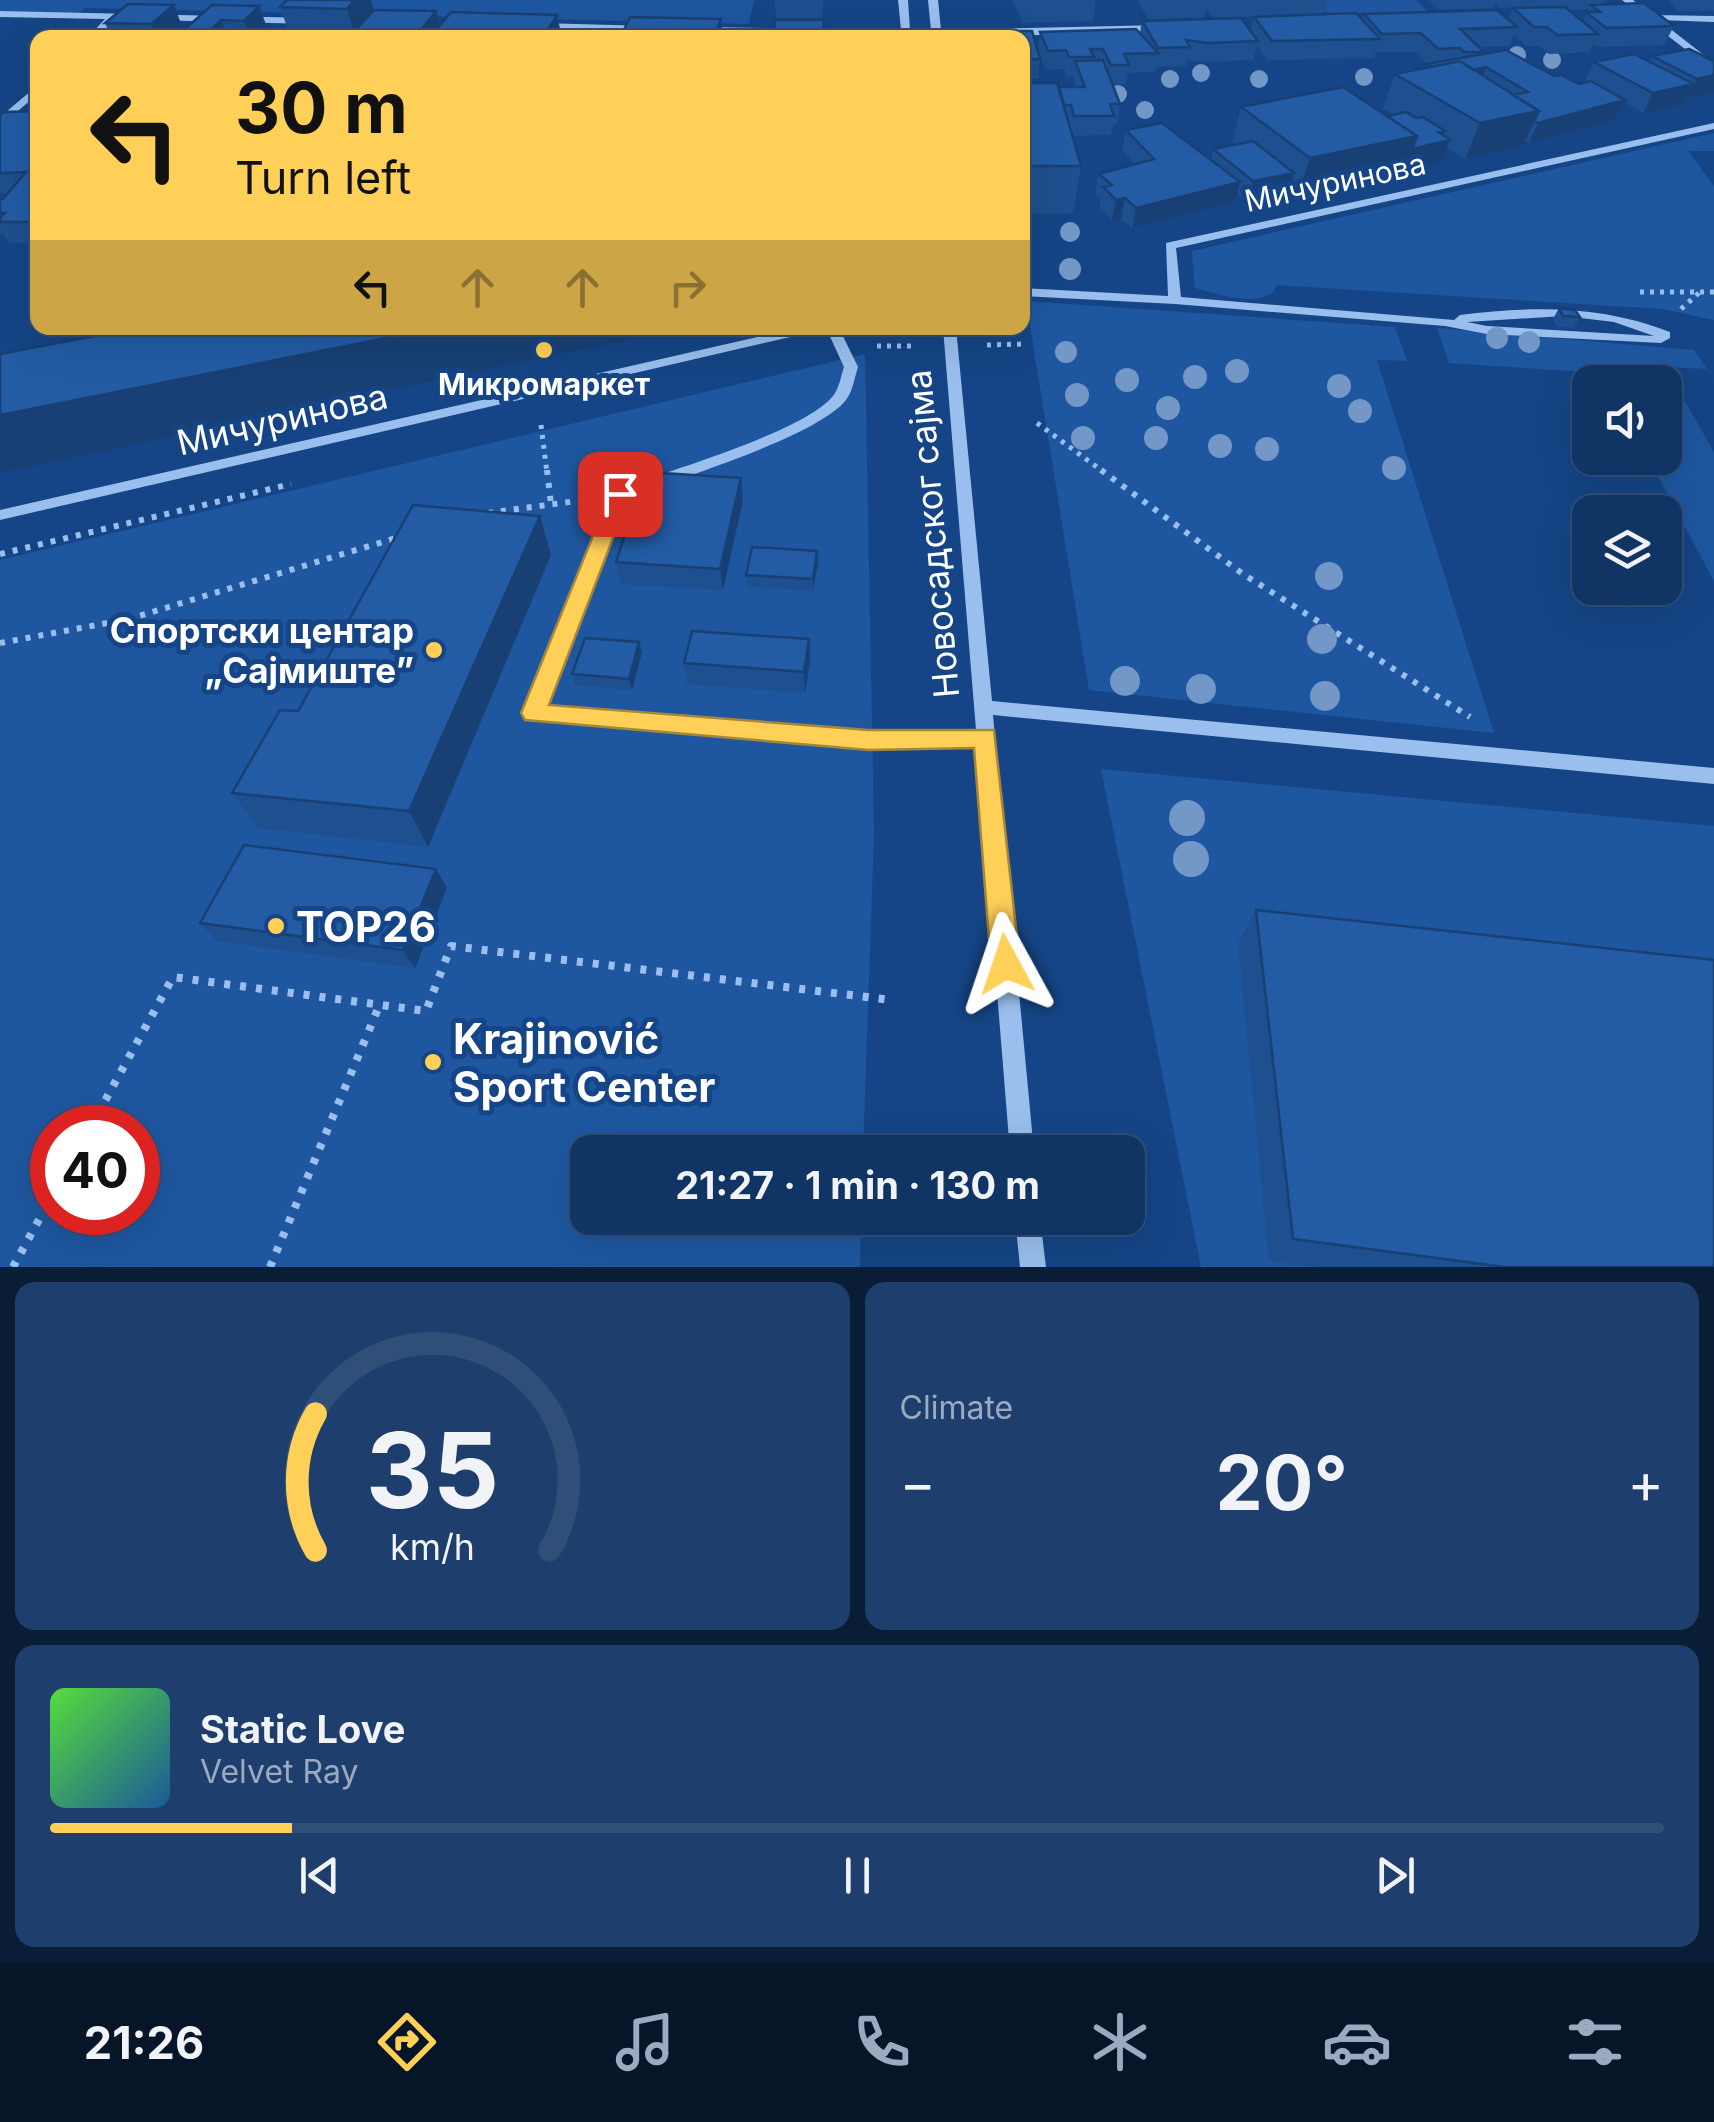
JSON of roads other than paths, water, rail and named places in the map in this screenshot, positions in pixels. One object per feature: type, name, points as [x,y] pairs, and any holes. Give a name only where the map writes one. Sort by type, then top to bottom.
[{"type":"street","points":[[903,0],[906,30]]},
{"type":"street","points":[[933,0],[936,30]]},
{"type":"street","points":[[1627,0],[1714,68]]},
{"type":"street","points":[[0,14],[313,21]]},
{"type":"street","points":[[99,30],[114,16]]},
{"type":"street","points":[[1621,17],[1714,19]]},
{"type":"street","points":[[533,26],[652,29]]},
{"type":"street","points":[[1030,33],[1173,28]]},
{"type":"street","points":[[0,123],[30,95]]},
{"type":"street","points":[[0,123],[19,123]]},
{"type":"street","name":"Мичуринова","points":[[1176,300],[1170,246],[1714,126]]},
{"type":"street","points":[[1030,292],[1445,322],[1486,330],[1656,340],[1665,335],[1640,324],[1536,309],[1445,322]]},
{"type":"street","name":"Мичуринова","points":[[0,515],[782,335]]},
{"type":"street","points":[[837,335],[851,367],[841,397],[782,435],[620,494],[534,713],[869,740],[985,738]]},
{"type":"street","name":"Новосадског сајма","points":[[951,335],[1020,1135]]},
{"type":"street","points":[[982,707],[1714,776]]},
{"type":"street","points":[[1030,1235],[1033,1267]]},
{"type":"place","name":"Микромаркет","points":[[544,350]]},
{"type":"place","name":"Спортски центар „Сајмиште”","points":[[434,650]]},
{"type":"place","name":"TOP26","points":[[276,926]]},
{"type":"place","name":"Krajinović Sport Center","points":[[433,1062]]}]
